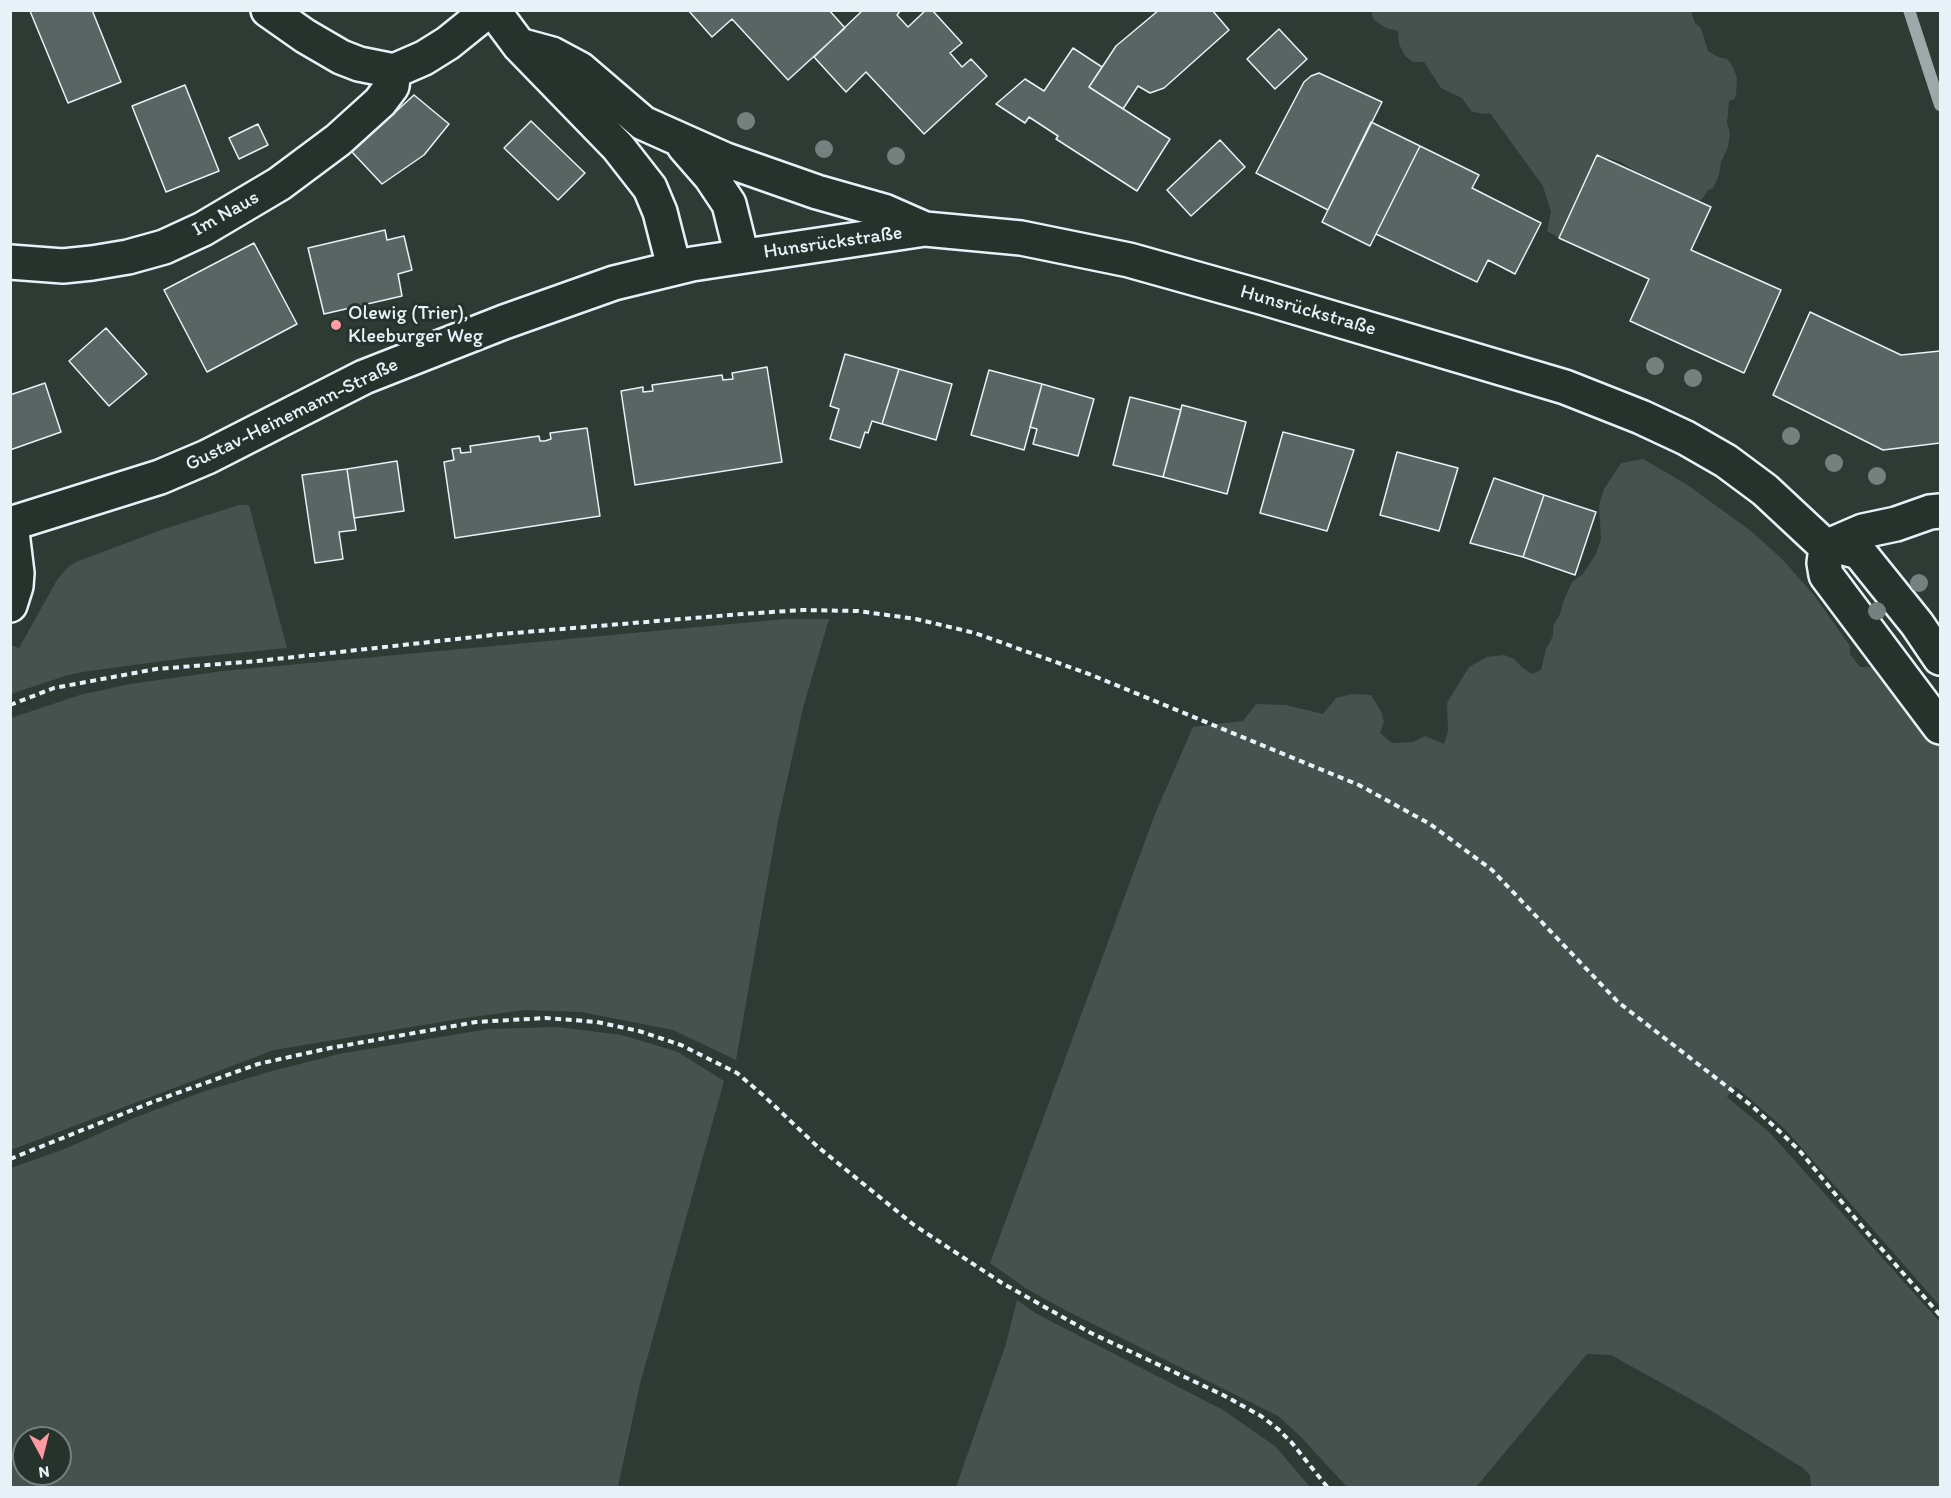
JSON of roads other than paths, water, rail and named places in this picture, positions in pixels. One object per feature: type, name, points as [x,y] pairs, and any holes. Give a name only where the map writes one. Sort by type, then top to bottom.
[{"type":"main road","points":[[268,10],[304,36],[341,57],[359,64],[394,71],[424,58],[448,43],[491,10],[519,45],[618,147],[650,188],[660,212],[674,267]]},
{"type":"main road","name":"Hunsrückstraße","points":[[519,45],[552,54],[580,69],[643,123],[677,138],[711,177],[729,204],[742,256]]},
{"type":"main road","name":"Im Naus","points":[[10,262],[63,266],[101,262],[164,247],[203,229],[279,184],[338,140],[380,102],[392,86],[394,71]]},
{"type":"main road","points":[[677,138],[726,160],[884,211],[925,229]]},
{"type":"main road","name":"Hunsrückstraße","points":[[674,267],[925,229],[1021,238],[1113,256],[1261,297],[1565,387],[1641,417],[1686,438],[1726,461],[1765,489],[1826,547]]},
{"type":"main road","name":"Gustav-Heinemann-Straße","points":[[11,524],[160,477],[207,457],[364,377],[494,326],[614,282],[674,267]]},
{"type":"main road","points":[[1826,547],[1863,531],[1941,511]]},
{"type":"main road","points":[[10,605],[16,586],[17,573],[11,524]]},
{"type":"main road","points":[[1826,547],[1858,552],[1941,657]]},
{"type":"main road","points":[[1826,547],[1824,563],[1826,575],[1941,727]]},
{"type":"waterway","points":[[1909,10],[1940,105]]},
{"type":"place","name":"Olewig (Trier), Kleeburger Weg","points":[[336,325]]}]
